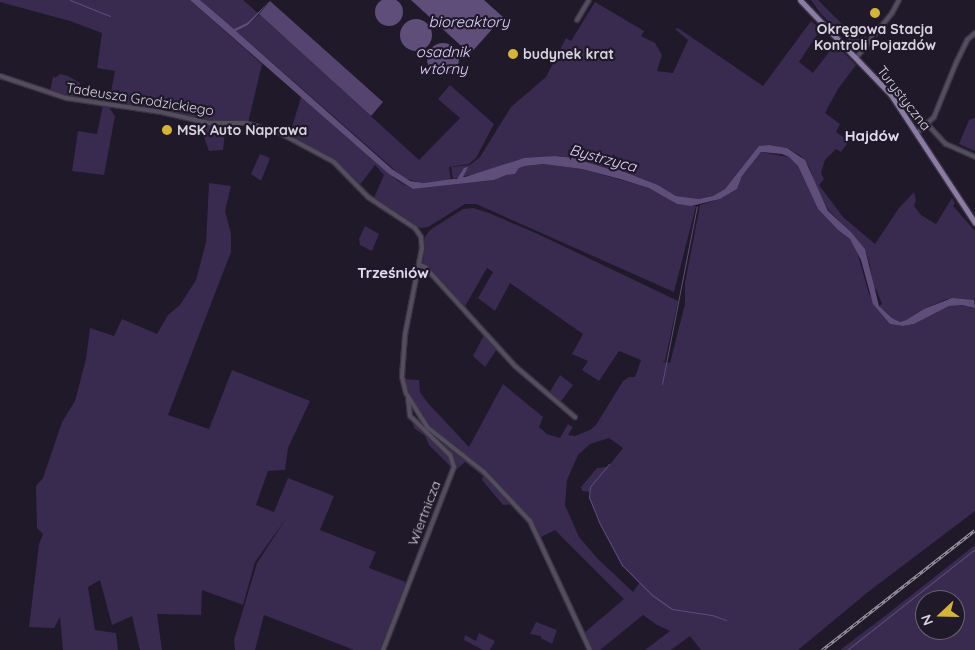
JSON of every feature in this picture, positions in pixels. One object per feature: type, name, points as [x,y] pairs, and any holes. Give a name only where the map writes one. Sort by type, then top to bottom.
[{"type":"main road","name":"Turystyczna","points":[[800,0],[891,96],[975,223]]},
{"type":"street","points":[[577,20],[589,0]]},
{"type":"street","points":[[856,58],[892,14],[899,0]]},
{"type":"street","points":[[917,133],[928,125],[937,112],[960,53],[975,33]]},
{"type":"street","name":"Tadeusza Grodzickiego","points":[[0,76],[61,97],[161,112],[205,122],[245,123],[294,139],[334,162],[368,197],[415,228],[422,241],[419,265],[409,306],[404,346],[402,379],[408,398],[429,429],[484,472],[530,521],[590,650]]},
{"type":"street","points":[[928,125],[946,144],[975,157]]},
{"type":"street","points":[[419,265],[425,267],[515,366],[575,418]]},
{"type":"street","name":"Wiertnicza","points":[[383,650],[454,467],[450,455],[410,416],[408,398]]},
{"type":"shaded area","points":[[0,0],[190,0],[262,64],[248,123],[221,123],[109,102],[115,71],[97,68],[102,33],[70,21],[0,2]]},
{"type":"shaded area","points":[[200,0],[243,0],[258,13],[247,24],[234,29]]},
{"type":"shaded area","points":[[811,0],[818,0],[857,39],[867,36],[857,49],[821,14]]},
{"type":"shaded area","points":[[270,1],[383,102],[371,116],[259,14]]},
{"type":"shaded area","points":[[595,2],[644,31],[641,36],[655,43],[662,55],[657,71],[673,73],[688,40],[675,29],[678,28],[763,86],[811,21],[821,29],[799,62],[813,73],[835,44],[856,65],[838,89],[825,113],[840,124],[836,132],[849,141],[841,152],[836,149],[825,160],[821,173],[824,179],[819,185],[843,217],[875,244],[899,208],[914,192],[916,200],[914,206],[921,215],[936,224],[952,198],[955,203],[953,206],[975,231],[975,300],[947,299],[924,309],[906,320],[900,322],[892,318],[879,306],[882,304],[876,289],[874,290],[865,249],[851,232],[829,211],[815,185],[809,167],[801,156],[787,148],[769,145],[761,146],[725,189],[713,196],[699,199],[676,196],[658,185],[617,169],[612,170],[573,158],[555,156],[517,160],[497,169],[453,179],[451,167],[470,165],[480,157],[511,107],[546,77],[566,38],[571,41]]},
{"type":"shaded area","points":[[259,14],[419,160],[460,118],[438,99],[450,85],[494,124],[476,158],[469,164],[449,167],[451,180],[424,183],[405,179],[236,31],[248,25]]},
{"type":"shaded area","points":[[60,74],[80,83],[78,98],[50,92],[53,76],[55,78]]},
{"type":"shaded area","points":[[301,97],[398,181],[413,189],[494,180],[506,174],[515,174],[519,168],[525,166],[543,164],[582,169],[650,188],[677,204],[696,206],[674,292],[476,204],[465,204],[428,227],[421,228],[415,226],[404,217],[373,200],[384,175],[375,165],[359,186],[332,162],[289,137]]},
{"type":"shaded area","points":[[103,105],[108,106],[115,116],[104,175],[72,171],[78,131],[97,134]]},
{"type":"shaded area","points":[[975,118],[975,151],[959,144],[969,120]]},
{"type":"shaded area","points":[[199,123],[213,126],[226,124],[223,150],[209,151]]},
{"type":"shaded area","points":[[761,152],[789,157],[798,166],[818,209],[838,230],[850,239],[856,248],[869,294],[890,324],[903,326],[914,324],[949,306],[962,305],[975,308],[975,511],[868,592],[798,650],[701,650],[690,636],[671,650],[645,650],[670,631],[643,615],[600,650],[592,650],[584,633],[624,599],[555,530],[541,537],[531,519],[516,504],[503,505],[482,480],[483,476],[465,462],[455,471],[429,445],[425,436],[414,428],[413,423],[418,420],[429,432],[433,430],[417,410],[408,393],[404,379],[419,380],[420,392],[427,402],[469,447],[503,384],[543,417],[539,427],[547,434],[560,438],[568,424],[573,427],[568,435],[575,436],[590,430],[596,425],[623,381],[629,377],[635,377],[641,360],[619,351],[599,381],[582,370],[588,361],[572,354],[583,334],[510,283],[495,311],[478,298],[493,272],[487,268],[464,308],[423,262],[425,237],[430,230],[463,209],[473,208],[538,234],[678,301],[665,361],[662,362],[670,363],[685,304],[685,283],[700,205],[720,199],[737,189],[742,176]],"holes":[[[609,438],[623,448],[608,467],[597,468],[581,487],[582,491],[590,492],[589,497],[600,524],[622,565],[639,583],[633,592],[598,559],[579,537],[565,505],[567,480],[578,455],[590,444]]]},
{"type":"shaded area","points":[[260,154],[270,158],[261,181],[251,174]]},
{"type":"shaded area","points":[[209,183],[231,186],[225,211],[231,234],[231,252],[168,415],[209,429],[232,370],[310,401],[288,448],[285,470],[268,471],[256,505],[274,512],[288,478],[334,496],[320,530],[376,552],[369,568],[406,582],[381,650],[354,650],[264,615],[255,650],[235,650],[234,640],[257,563],[287,517],[255,562],[243,605],[202,590],[201,615],[157,614],[162,650],[140,650],[132,616],[112,625],[100,580],[88,587],[95,630],[116,633],[118,650],[63,650],[60,617],[54,628],[29,627],[39,544],[43,534],[37,528],[36,486],[43,478],[62,422],[75,401],[86,359],[90,328],[114,336],[122,319],[157,334],[168,315],[180,305],[196,280],[206,242]]},
{"type":"shaded area","points":[[365,226],[379,234],[372,251],[360,245],[359,239]]},
{"type":"shaded area","points":[[484,335],[497,349],[485,367],[473,356]]},
{"type":"shaded area","points":[[560,375],[573,385],[559,404],[549,393]]},
{"type":"shaded area","points":[[975,545],[975,650],[840,650],[915,592],[915,640],[965,640],[965,590],[918,590]]},
{"type":"shaded area","points":[[536,622],[557,630],[552,644],[541,638],[541,636],[530,634]]},
{"type":"shaded area","points":[[479,633],[495,641],[490,650],[483,650],[464,640],[465,635],[476,641]]},
{"type":"water","name":"osadnik wtórny","points":[[389,-2],[399,2],[403,12],[399,22],[389,26],[379,22],[375,12],[379,2]]},
{"type":"water","points":[[190,0],[200,0],[234,29],[247,23],[271,0],[248,25],[236,31],[392,169],[410,181],[424,183],[457,179],[464,168],[468,167],[463,177],[524,158],[555,156],[573,158],[612,170],[617,169],[658,185],[676,196],[699,199],[713,196],[725,189],[759,146],[769,145],[787,148],[805,160],[828,211],[851,232],[865,249],[879,306],[892,318],[900,322],[906,320],[924,309],[952,298],[974,300],[975,308],[962,305],[949,306],[914,324],[903,326],[890,324],[873,304],[861,260],[850,239],[838,230],[818,209],[798,166],[789,157],[782,154],[761,152],[742,176],[737,189],[720,199],[691,206],[677,204],[649,188],[620,179],[582,169],[543,164],[525,166],[519,168],[515,174],[506,175],[494,180],[413,189],[389,174]]},
{"type":"water","name":"bioreaktory","points":[[411,0],[484,0],[503,17],[470,54]]},
{"type":"water","name":"osadnik wtórny","points":[[416,19],[428,23],[432,35],[428,47],[416,51],[404,47],[400,35],[404,23]]},
{"type":"water","name":"osadnik wtórny","points":[[443,43],[455,47],[459,59],[455,71],[443,75],[431,71],[427,59],[431,47]]},
{"type":"waterway","points":[[70,0],[110,16]]},
{"type":"waterway","points":[[662,384],[697,206]]},
{"type":"waterway","points":[[609,464],[590,487],[589,497],[600,524],[622,565],[652,595],[672,609],[712,615],[726,620]]},
{"type":"waterway","points":[[847,650],[975,549]]},
{"type":"railway","points":[[822,650],[975,530]]},
{"type":"place","name":"Okręgowa Stacja Kontroli Pojazdów","points":[[875,13]]},
{"type":"place","name":"budynek krat","points":[[513,54]]},
{"type":"place","name":"MSK Auto Naprawa","points":[[167,130]]},
{"type":"district","name":"Hajdów","points":[[872,136]]},
{"type":"district","name":"Trześniów","points":[[393,273]]},
{"type":"water label","name":"Bystrzyca","points":[[603,158]]}]
